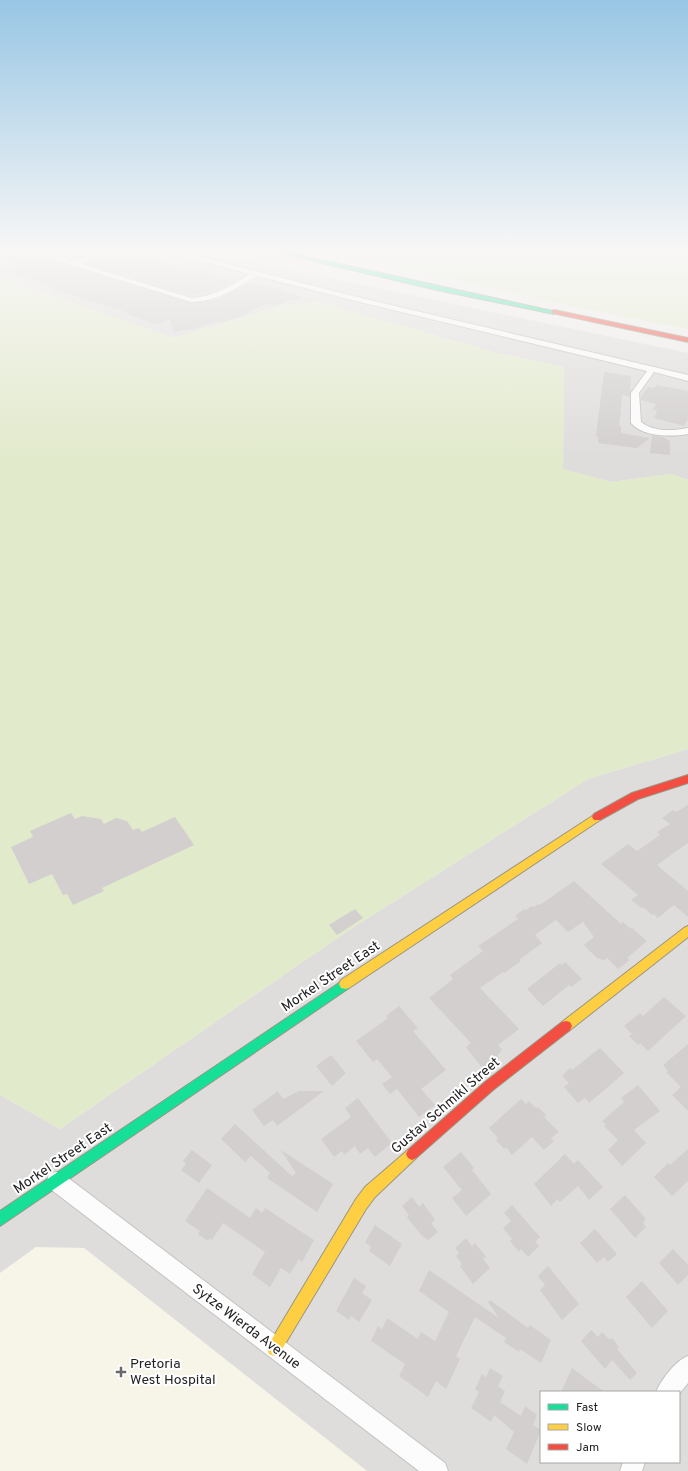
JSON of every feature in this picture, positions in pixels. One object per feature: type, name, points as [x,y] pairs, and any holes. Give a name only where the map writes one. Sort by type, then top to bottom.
[{"type":"main road","points":[[584,319],[688,340]]},
{"type":"main road","points":[[611,319],[688,334]]},
{"type":"main road","name":"Morkel Street East","points":[[0,1219],[574,831],[608,810],[635,796],[688,779]]},
{"type":"main road","name":"Gustav Schmikl Street","points":[[274,1349],[361,1204],[370,1192],[489,1086],[688,930]]},
{"type":"street","points":[[442,319],[688,378]]},
{"type":"street","points":[[652,369],[635,393],[636,423],[648,430],[674,433],[688,431]]},
{"type":"street","name":"Sytze Wierda Avenue","points":[[56,1181],[274,1349],[437,1471]]},
{"type":"street","points":[[668,1391],[688,1366]]},
{"type":"shaded area","points":[[118,319],[238,319],[174,338]]},
{"type":"shaded area","points":[[333,319],[524,319],[688,353],[688,480],[671,474],[611,482],[563,469],[564,367]]},
{"type":"shaded area","points":[[688,749],[688,1471],[367,1471],[84,1248],[0,1273],[0,1095],[60,1129],[349,930],[588,779]]},
{"type":"shaded area","name":"Pretoria West Hospital","points":[[36,1247],[84,1248],[367,1471],[0,1471],[0,1273]]},
{"type":"green space","points":[[0,319],[118,319],[174,338],[238,319],[377,319],[502,354],[564,367],[563,469],[611,482],[671,474],[688,480],[688,749],[588,779],[349,930],[60,1129],[0,1095]]},
{"type":"green space","points":[[636,319],[688,319],[688,329]]},
{"type":"building","points":[[139,319],[233,319],[174,332],[169,319],[160,324],[155,324]]},
{"type":"building","points":[[604,372],[631,376],[630,397],[622,395],[621,409],[617,408],[621,410],[619,426],[621,426],[621,433],[650,438],[637,448],[598,443],[598,437],[596,436]]},
{"type":"building","points":[[657,385],[688,391],[688,419],[684,426],[654,418],[657,411],[653,409],[656,404],[641,400],[641,397],[648,387],[653,388]]},
{"type":"building","points":[[652,435],[663,437],[670,441],[670,455],[650,453]]},
{"type":"building","points":[[688,805],[688,843],[657,865],[688,891],[688,917],[674,905],[658,918],[631,900],[638,895],[601,864],[628,844],[637,851],[660,835],[657,832],[670,824],[662,818],[673,810],[676,812]]},
{"type":"building","points":[[71,813],[75,819],[82,816],[101,819],[104,824],[116,818],[127,821],[133,830],[139,828],[142,832],[175,817],[194,845],[102,888],[104,891],[73,905],[67,894],[63,895],[52,874],[29,884],[11,847],[33,837],[30,831]]},
{"type":"building","points":[[574,881],[621,924],[623,922],[647,941],[627,958],[630,960],[618,969],[607,958],[603,961],[600,958],[598,959],[584,945],[594,937],[583,922],[568,932],[556,920],[535,935],[542,943],[519,960],[521,961],[480,988],[519,1029],[498,1045],[502,1050],[497,1056],[499,1058],[484,1070],[466,1047],[471,1043],[429,998],[453,979],[450,975],[483,951],[478,946],[518,919],[515,916],[524,909],[526,910],[532,906],[534,907],[539,904],[540,905]]},
{"type":"building","points":[[355,909],[363,918],[337,935],[329,925]]},
{"type":"building","points":[[565,962],[582,979],[571,987],[569,985],[543,1006],[527,989],[560,963],[562,965]]},
{"type":"building","points":[[664,997],[686,1016],[648,1051],[640,1043],[638,1045],[629,1036],[632,1034],[624,1026],[640,1013],[643,1016]]},
{"type":"building","points":[[399,1006],[418,1028],[413,1031],[446,1070],[421,1089],[435,1105],[419,1117],[397,1089],[390,1094],[382,1084],[392,1077],[377,1059],[373,1062],[356,1041],[388,1018],[386,1016]]},
{"type":"building","points":[[688,1044],[688,1111],[672,1095],[681,1087],[666,1072],[668,1071],[663,1065]]},
{"type":"building","points":[[600,1048],[624,1073],[589,1103],[585,1098],[578,1103],[564,1087],[569,1083],[562,1076],[570,1068],[572,1070]]},
{"type":"building","points":[[331,1055],[346,1073],[332,1086],[316,1066]]},
{"type":"building","points":[[638,1085],[660,1111],[634,1130],[646,1143],[622,1166],[608,1150],[618,1140],[604,1126],[606,1125],[602,1121],[624,1102],[621,1098]]},
{"type":"building","points":[[278,1091],[283,1099],[299,1091],[324,1091],[277,1126],[273,1120],[264,1126],[252,1110]]},
{"type":"building","points":[[358,1098],[392,1143],[375,1157],[368,1148],[360,1154],[355,1146],[344,1155],[342,1151],[334,1157],[321,1139],[351,1117],[345,1108]]},
{"type":"building","points":[[521,1099],[526,1104],[529,1101],[536,1108],[538,1107],[546,1115],[544,1117],[559,1132],[551,1138],[554,1141],[544,1150],[532,1137],[512,1155],[506,1147],[504,1149],[496,1140],[498,1138],[489,1128]]},
{"type":"building","points":[[235,1124],[292,1176],[296,1173],[281,1150],[333,1184],[317,1212],[267,1178],[270,1173],[251,1156],[245,1162],[221,1139]]},
{"type":"building","points":[[688,1149],[688,1181],[672,1196],[654,1177],[668,1163],[670,1165]]},
{"type":"building","points":[[192,1150],[212,1165],[199,1183],[181,1170],[186,1164],[183,1161]]},
{"type":"building","points":[[461,1152],[474,1168],[472,1170],[491,1194],[466,1216],[452,1198],[462,1190],[443,1167]]},
{"type":"building","points":[[565,1154],[574,1164],[578,1160],[603,1187],[589,1200],[578,1186],[560,1202],[557,1199],[551,1206],[534,1184]]},
{"type":"building","points":[[207,1188],[250,1218],[256,1208],[262,1213],[265,1208],[314,1240],[302,1262],[299,1259],[290,1274],[281,1268],[270,1287],[252,1274],[265,1252],[223,1223],[212,1240],[210,1238],[208,1241],[198,1234],[200,1231],[185,1221]]},
{"type":"building","points":[[625,1195],[646,1219],[643,1223],[646,1227],[635,1238],[610,1209]]},
{"type":"building","points":[[412,1197],[419,1207],[423,1203],[435,1220],[431,1223],[438,1232],[428,1240],[422,1236],[407,1217],[409,1215],[402,1206]]},
{"type":"building","points":[[512,1205],[540,1237],[535,1242],[539,1246],[528,1257],[521,1249],[519,1252],[510,1241],[512,1239],[503,1228],[511,1221],[504,1213]]},
{"type":"building","points":[[375,1225],[402,1244],[390,1266],[369,1251],[371,1247],[365,1242]]},
{"type":"building","points":[[595,1229],[617,1254],[608,1262],[604,1257],[597,1263],[580,1243]]},
{"type":"building","points":[[466,1238],[472,1246],[475,1243],[486,1257],[483,1259],[490,1268],[473,1284],[460,1266],[462,1264],[456,1256],[459,1253],[455,1248]]},
{"type":"building","points":[[673,1249],[688,1265],[688,1275],[678,1285],[659,1263]]},
{"type":"building","points":[[548,1266],[579,1304],[562,1320],[540,1290],[545,1285],[538,1276]]},
{"type":"building","points":[[429,1270],[499,1318],[488,1302],[490,1300],[528,1328],[530,1325],[551,1340],[541,1363],[520,1349],[519,1352],[504,1342],[506,1338],[475,1317],[456,1356],[460,1359],[446,1389],[436,1381],[428,1397],[399,1376],[405,1364],[371,1341],[378,1326],[382,1329],[387,1318],[418,1339],[421,1332],[435,1341],[449,1312],[419,1291]]},
{"type":"building","points":[[354,1278],[366,1286],[362,1293],[372,1300],[359,1322],[351,1316],[349,1320],[336,1311]]},
{"type":"building","points":[[642,1281],[668,1311],[652,1328],[626,1297]]},
{"type":"building","points":[[591,1330],[598,1337],[602,1332],[610,1340],[612,1338],[619,1347],[617,1349],[637,1373],[630,1380],[612,1360],[605,1369],[581,1341]]},
{"type":"building","points":[[490,1368],[503,1376],[498,1386],[505,1391],[500,1402],[521,1416],[525,1406],[537,1415],[533,1425],[540,1429],[540,1432],[527,1464],[506,1449],[514,1432],[494,1415],[491,1422],[471,1408],[479,1392],[475,1389],[482,1374],[486,1377]]},
{"type":"building","points":[[572,1368],[604,1391],[561,1391]]},
{"type":"traffic: fast","points":[[0,1219],[345,984]]},
{"type":"traffic: slow","points":[[345,984],[597,817]]},
{"type":"traffic: slow","points":[[566,1026],[688,931]]},
{"type":"traffic: slow","points":[[274,1349],[361,1204],[370,1192],[412,1154]]},
{"type":"traffic: jam","points":[[586,319],[688,340]]},
{"type":"traffic: jam","points":[[597,817],[635,796],[688,779]]},
{"type":"traffic: jam","points":[[412,1154],[489,1086],[566,1026]]},
{"type":"place","name":"Pretoria West Hospital","points":[[121,1372]]}]
